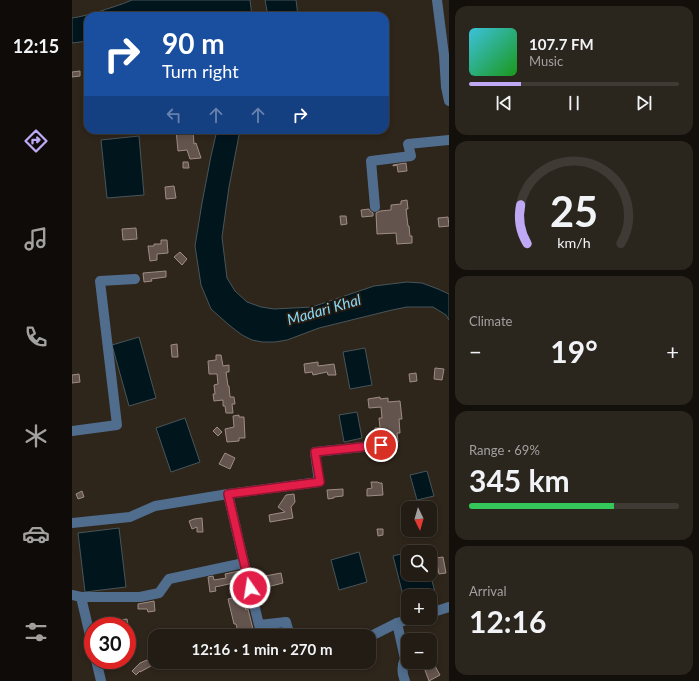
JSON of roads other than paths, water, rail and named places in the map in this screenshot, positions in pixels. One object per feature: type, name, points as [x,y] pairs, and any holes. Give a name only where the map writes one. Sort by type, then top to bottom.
[{"type":"street","points":[[437,0],[444,55],[446,87],[449,101]]},
{"type":"street","points":[[375,207],[372,161],[411,156],[408,144],[449,140]]},
{"type":"street","points":[[72,431],[117,425],[100,281],[135,279]]},
{"type":"street","points":[[72,523],[130,517],[155,506],[228,494],[320,482],[315,452],[381,445]]},
{"type":"street","points":[[228,494],[259,625],[286,622],[288,629]]},
{"type":"street","points":[[84,620],[76,596],[140,598],[159,593],[169,579],[244,563]]},
{"type":"street","points":[[437,611],[449,607]]},
{"type":"street","points":[[376,634],[401,622]]},
{"type":"street","points":[[397,623],[405,659],[402,674],[405,681]]},
{"type":"street","points":[[98,669],[101,681]]},
{"type":"water","points":[[132,0],[250,0],[252,12],[98,12]]},
{"type":"water","points":[[265,0],[296,0],[298,12],[267,12]]},
{"type":"water","points":[[84,16],[84,42],[72,43],[72,18]]},
{"type":"water","name":"Madari Khal","points":[[216,134],[239,134],[229,187],[222,237],[227,278],[235,291],[247,302],[261,307],[274,309],[312,307],[374,286],[407,282],[422,283],[449,294],[449,320],[446,315],[433,307],[407,307],[319,328],[287,340],[262,342],[252,340],[242,335],[211,309],[201,285],[195,246]]},
{"type":"water","points":[[139,136],[144,195],[107,198],[101,140]]},
{"type":"water","points":[[139,337],[156,398],[129,406],[112,345]]},
{"type":"water","points":[[365,348],[372,385],[350,389],[343,352]]},
{"type":"water","points":[[357,412],[362,438],[344,442],[339,415]]},
{"type":"water","points":[[185,418],[200,462],[171,472],[156,428]]},
{"type":"water","points":[[427,471],[434,496],[417,500],[410,475]]},
{"type":"water","points":[[119,528],[126,587],[85,592],[78,533]]},
{"type":"water","points":[[359,552],[367,582],[339,590],[331,560]]},
{"type":"water","points":[[401,554],[401,581],[432,581],[434,589],[401,589],[393,556]]}]
